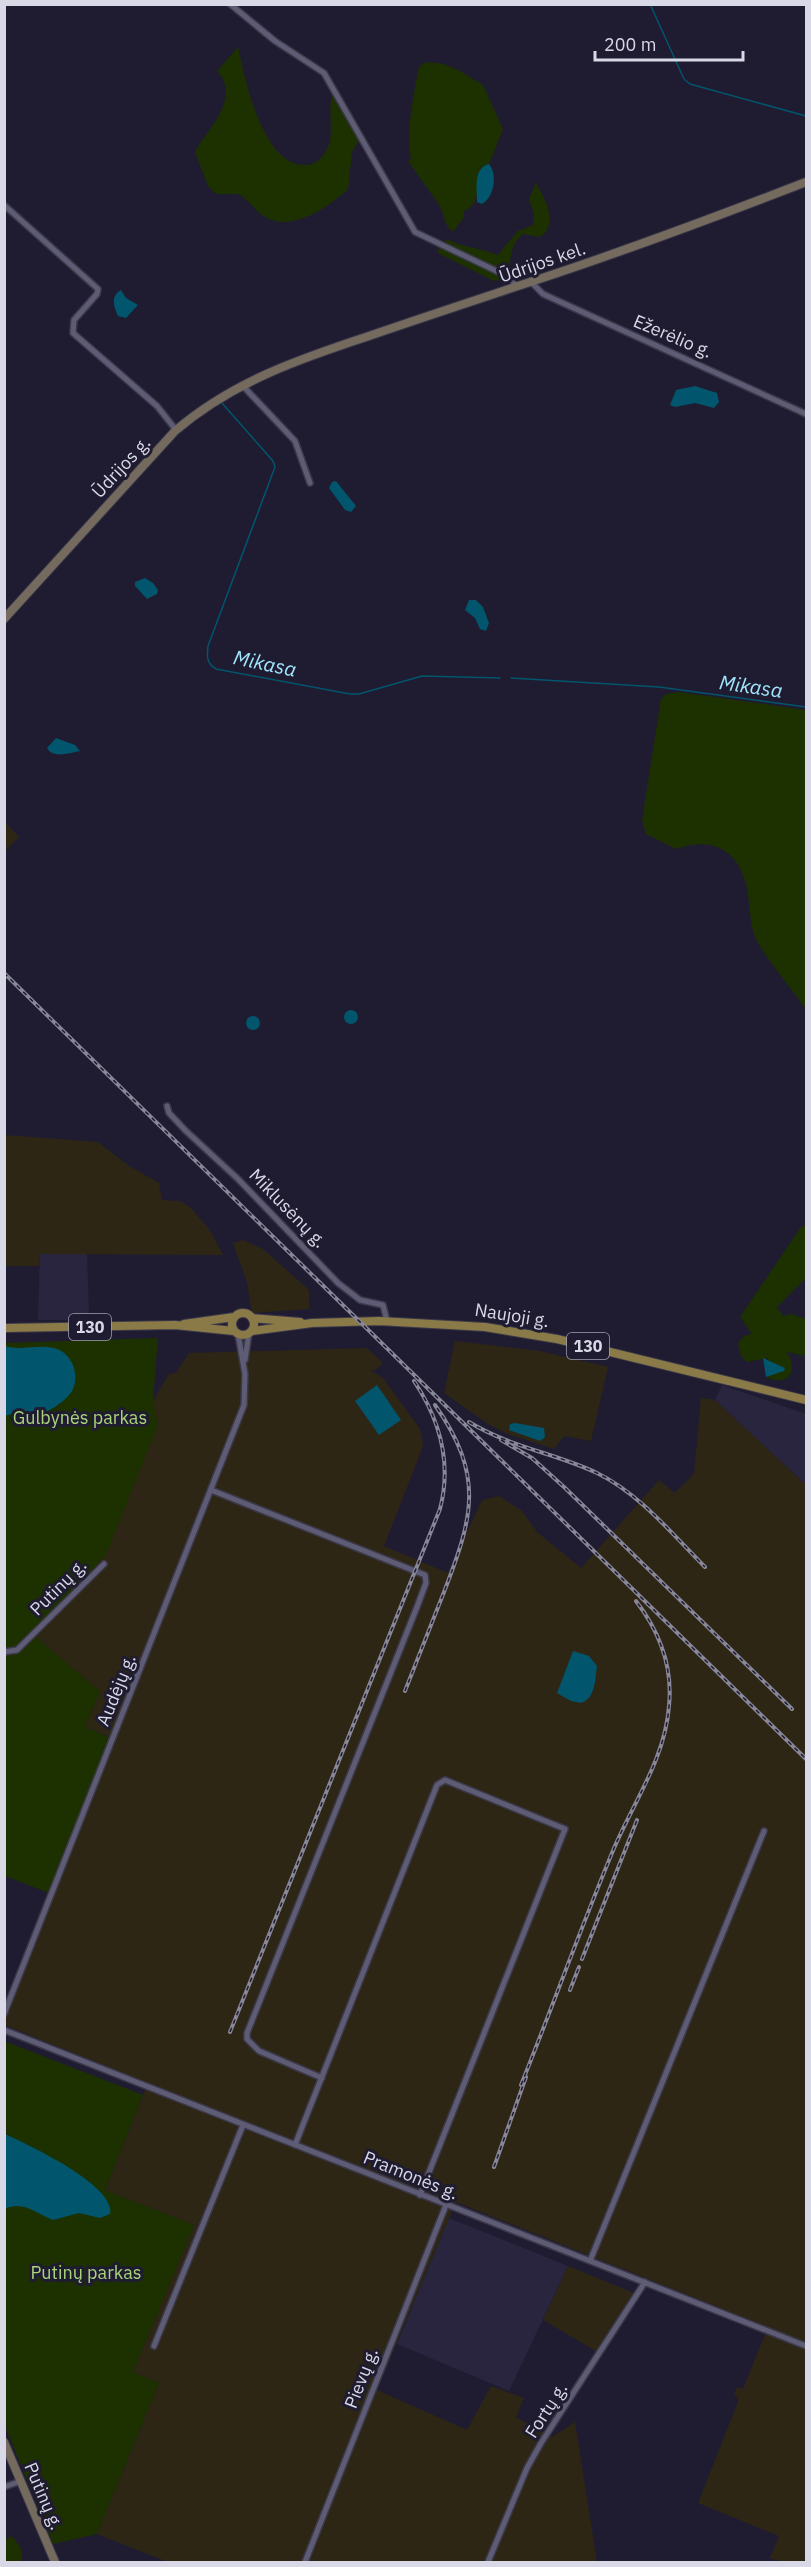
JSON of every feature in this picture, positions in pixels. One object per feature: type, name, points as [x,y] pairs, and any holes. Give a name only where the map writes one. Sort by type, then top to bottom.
[{"type":"main road","name":"Ūdrijos kel.","points":[[284,365],[669,234],[807,182]]},
{"type":"main road","name":"Ūdrijos g.","points":[[4,619],[176,430],[207,405],[241,384],[284,365]]},
{"type":"main road","name":"130","points":[[4,1328],[175,1325],[234,1317],[244,1313],[252,1318]]},
{"type":"main road","points":[[234,1317],[232,1324],[236,1333]]},
{"type":"main road","name":"Naujoji g.","points":[[252,1318],[312,1323],[387,1321],[460,1324],[533,1334],[807,1400]]},
{"type":"main road","points":[[251,1332],[252,1318]]},
{"type":"main road","name":"Naujoji g.","points":[[251,1332],[312,1323]]},
{"type":"main road","name":"130","points":[[175,1325],[236,1333],[251,1332]]},
{"type":"main road","name":"Putinų g.","points":[[4,2442],[55,2562]]},
{"type":"street","points":[[230,4],[275,41],[324,73],[415,232],[511,278],[516,287]]},
{"type":"street","points":[[4,205],[98,289],[97,294],[74,320],[73,333],[157,406],[176,430]]},
{"type":"street","name":"Ežerėlio g.","points":[[531,282],[543,294],[807,414]]},
{"type":"street","points":[[241,384],[295,441],[310,483]]},
{"type":"street","name":"Miklusėnų g.","points":[[167,1106],[169,1113],[186,1131],[238,1179],[338,1283],[360,1300],[383,1305],[387,1321]]},
{"type":"street","name":"Audėjų g.","points":[[4,2014],[244,1405],[245,1374],[251,1332]]},
{"type":"street","name":"Audėjų g.","points":[[236,1333],[245,1374]]},
{"type":"street","points":[[211,1490],[425,1575],[423,1591],[247,2033],[247,2039],[259,2050],[322,2078]]},
{"type":"street","name":"Putinų g.","points":[[4,1652],[17,1650],[104,1564]]},
{"type":"street","points":[[295,2145],[436,1785],[445,1780],[565,1829],[420,2195]]},
{"type":"street","points":[[590,2261],[764,1831]]},
{"type":"street","name":"Pramonės g.","points":[[4,2030],[807,2346]]},
{"type":"street","points":[[154,2346],[243,2125]]},
{"type":"street","name":"Pievų g.","points":[[304,2562],[446,2205]]},
{"type":"street","name":"Fortų g.","points":[[488,2562],[527,2469],[541,2443],[645,2282]]},
{"type":"street","points":[[4,2487],[21,2481]]},
{"type":"shaded area","points":[[5,822],[19,837],[5,851]]},
{"type":"shaded area","points":[[5,1135],[98,1142],[129,1166],[159,1183],[162,1200],[180,1201],[191,1208],[209,1229],[223,1255],[40,1254],[39,1266],[5,1266]]},
{"type":"shaded area","points":[[243,1240],[263,1249],[309,1290],[309,1309],[252,1313],[247,1282],[233,1243]]},
{"type":"shaded area","points":[[40,1254],[87,1254],[89,1314],[84,1320],[38,1320]]},
{"type":"shaded area","points":[[455,1341],[540,1351],[608,1367],[591,1441],[564,1436],[554,1449],[508,1434],[488,1424],[444,1393]]},
{"type":"shaded area","points":[[367,1348],[383,1363],[375,1370],[370,1370],[383,1378],[420,1429],[423,1446],[384,1546],[448,1573],[482,1500],[499,1496],[522,1511],[537,1532],[581,1568],[659,1480],[675,1493],[694,1474],[701,1398],[715,1400],[806,1485],[806,2562],[783,2562],[770,2558],[779,2536],[698,2503],[738,2402],[738,2397],[734,2395],[737,2387],[743,2389],[768,2327],[456,2202],[377,2390],[467,2430],[491,2386],[524,2398],[516,2417],[552,2437],[575,2422],[597,2562],[168,2562],[97,2534],[159,2383],[133,2372],[194,2225],[105,2190],[148,2083],[5,2025],[4,2004],[110,1737],[85,1727],[100,1691],[31,1633],[158,1425],[153,1401],[169,1374],[176,1373],[189,1353]]},
{"type":"shaded area","points":[[722,1385],[806,1414],[806,1485],[715,1400]]},
{"type":"shaded area","points":[[449,2218],[568,2266],[509,2391],[397,2344]]},
{"type":"shaded area","points":[[568,2266],[634,2293],[596,2351],[543,2320]]},
{"type":"green space","points":[[238,47],[245,79],[258,118],[277,151],[289,161],[308,165],[319,160],[324,154],[330,141],[331,104],[334,94],[360,139],[352,152],[348,189],[309,216],[286,222],[275,221],[260,214],[239,194],[216,194],[208,186],[195,152],[220,113],[224,102],[226,92],[224,81],[217,71]]},
{"type":"green space","points":[[423,63],[448,66],[483,85],[503,129],[489,164],[479,173],[476,200],[464,211],[464,217],[453,232],[447,226],[440,206],[408,161],[411,159],[409,138],[412,103],[418,69]]},
{"type":"green space","points":[[536,182],[546,203],[550,217],[549,224],[540,237],[523,234],[518,239],[512,250],[509,268],[504,279],[494,281],[438,253],[447,239],[498,255],[518,231],[533,225],[534,214],[529,199]]},
{"type":"green space","points":[[679,692],[806,710],[806,1009],[757,941],[752,928],[746,884],[736,861],[720,848],[710,845],[700,844],[676,849],[646,834],[642,820],[661,699],[666,694]]},
{"type":"green space","points":[[806,1225],[806,1278],[777,1307],[783,1316],[792,1314],[806,1319],[806,1352],[804,1356],[787,1352],[792,1366],[789,1376],[785,1379],[774,1380],[766,1377],[770,1374],[768,1358],[747,1362],[741,1356],[738,1343],[744,1336],[752,1334],[740,1317],[801,1227]]},
{"type":"green space","name":"Gulbynės parkas","points":[[158,1338],[153,1401],[158,1425],[106,1555],[31,1633],[100,1691],[85,1727],[111,1738],[49,1893],[5,1876],[4,1343]]},
{"type":"green space","name":"Putinų parkas","points":[[4,2041],[143,2095],[105,2190],[194,2225],[133,2372],[159,2383],[97,2534],[53,2544],[5,2426]]},
{"type":"green space","points":[[11,2536],[20,2548],[21,2562],[5,2562],[5,2540]]},
{"type":"water","points":[[489,164],[494,179],[493,186],[489,197],[482,204],[477,202],[477,179],[480,170]]},
{"type":"water","points":[[121,290],[126,298],[138,305],[126,318],[118,316],[114,305],[115,295]]},
{"type":"water","points":[[695,386],[717,393],[719,402],[714,408],[695,403],[675,407],[670,405],[676,390]]},
{"type":"water","points":[[336,481],[356,506],[351,512],[345,510],[329,488],[332,482]]},
{"type":"water","points":[[145,578],[158,590],[157,594],[147,599],[135,586],[135,582]]},
{"type":"water","points":[[469,600],[476,600],[483,607],[489,623],[486,631],[480,629],[475,618],[465,610]]},
{"type":"water","points":[[56,738],[75,745],[80,751],[53,753],[47,748]]},
{"type":"water","points":[[348,1010],[354,1010],[358,1017],[354,1024],[348,1024],[344,1020],[344,1014]]},
{"type":"water","points":[[253,1016],[258,1018],[260,1023],[258,1028],[253,1030],[248,1028],[246,1023],[248,1018]]},
{"type":"water","points":[[5,1346],[48,1347],[60,1350],[75,1370],[75,1383],[69,1396],[45,1412],[5,1416]]},
{"type":"water","points":[[763,1358],[785,1368],[784,1371],[766,1377]]},
{"type":"water","points":[[377,1385],[401,1420],[379,1435],[355,1401]]},
{"type":"water","points":[[510,1424],[544,1428],[545,1437],[540,1441],[509,1430]]},
{"type":"water","points":[[573,1651],[589,1656],[597,1666],[592,1693],[586,1701],[581,1703],[571,1701],[557,1693]]},
{"type":"water","points":[[5,2134],[50,2156],[86,2179],[100,2191],[108,2203],[110,2214],[100,2218],[79,2213],[53,2220],[24,2207],[5,2209]]},
{"type":"waterway","points":[[650,4],[684,79],[690,84],[806,116]]},
{"type":"waterway","name":"Mikasa","points":[[221,402],[273,461],[275,467],[208,646],[208,659],[213,667],[350,694],[359,694],[422,676],[500,678]]},
{"type":"waterway","name":"Mikasa","points":[[511,678],[659,687],[806,707]]},
{"type":"railway","points":[[4,973],[806,1759]]},
{"type":"railway","points":[[230,2032],[440,1509],[445,1475],[441,1442],[431,1411],[414,1381]]},
{"type":"railway","points":[[405,1691],[454,1565],[467,1519],[469,1497],[462,1454],[451,1430],[435,1405]]},
{"type":"railway","points":[[469,1422],[501,1438],[581,1466],[613,1482],[641,1503],[705,1567]]},
{"type":"railway","points":[[501,1440],[532,1458],[564,1487],[792,1709]]},
{"type":"railway","points":[[521,2085],[612,1853],[654,1763],[666,1726],[670,1692],[663,1650],[658,1637],[636,1601]]},
{"type":"railway","points":[[582,1959],[637,1820]]},
{"type":"railway","points":[[570,1990],[579,1967]]},
{"type":"railway","points":[[494,2167],[526,2077]]}]
